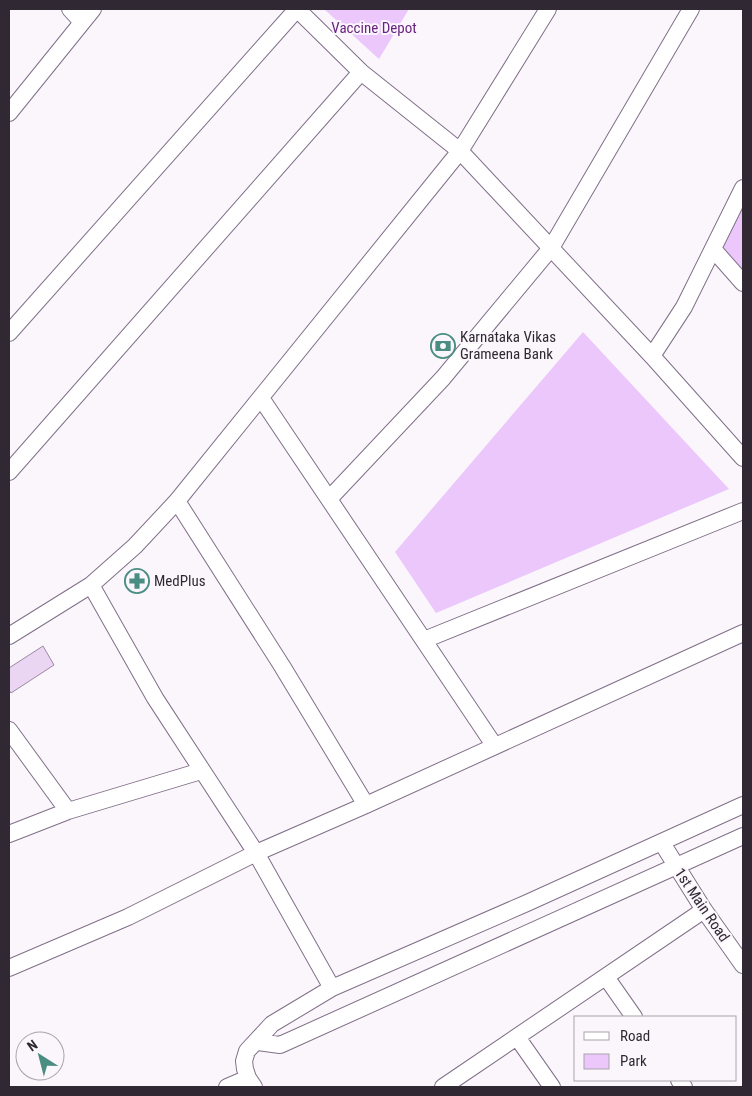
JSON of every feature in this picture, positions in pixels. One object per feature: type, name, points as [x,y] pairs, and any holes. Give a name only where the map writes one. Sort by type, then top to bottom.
[{"type":"street","points":[[70,9],[82,22]]},
{"type":"street","points":[[11,105],[93,9]]},
{"type":"street","points":[[9,333],[297,9],[361,72],[460,151],[652,356],[743,458]]},
{"type":"street","points":[[9,636],[91,586],[135,546],[177,501],[460,151],[548,9]]},
{"type":"street","points":[[328,499],[442,378],[551,248],[691,9]]},
{"type":"street","points":[[9,472],[361,72]]},
{"type":"street","points":[[652,356],[684,307],[743,188]]},
{"type":"street","points":[[713,250],[743,283]]},
{"type":"street","points":[[260,398],[494,745]]},
{"type":"street","points":[[177,501],[282,666],[366,805]]},
{"type":"street","points":[[424,640],[743,510]]},
{"type":"street","points":[[91,586],[155,698],[256,853],[332,988]]},
{"type":"street","points":[[11,963],[128,917],[256,853],[366,805],[743,632]]},
{"type":"street","points":[[9,730],[68,811]]},
{"type":"street","points":[[9,834],[68,811],[201,771]]},
{"type":"street","points":[[228,1087],[251,1083],[244,1061],[248,1052],[272,1024],[332,988],[662,843],[743,805]]},
{"type":"street","points":[[258,1042],[280,1045],[675,865],[743,836]]},
{"type":"street","name":"1st Main Road","points":[[662,843],[704,910],[743,965]]},
{"type":"street","points":[[443,1087],[704,910]]},
{"type":"street","points":[[606,977],[633,1016]]},
{"type":"street","points":[[517,1037],[552,1087]]},
{"type":"green space","name":"Vaccine Depot","points":[[324,9],[409,9],[379,59]]},
{"type":"green space","points":[[743,201],[743,276],[720,250]]},
{"type":"green space","points":[[583,332],[729,489],[436,613],[395,552]]},
{"type":"building","points":[[43,646],[54,665],[11,693],[9,690],[9,668]]},
{"type":"place","name":"Karnataka Vikas Grameena Bank","points":[[443,346]]},
{"type":"place","name":"MedPlus","points":[[137,581]]}]
